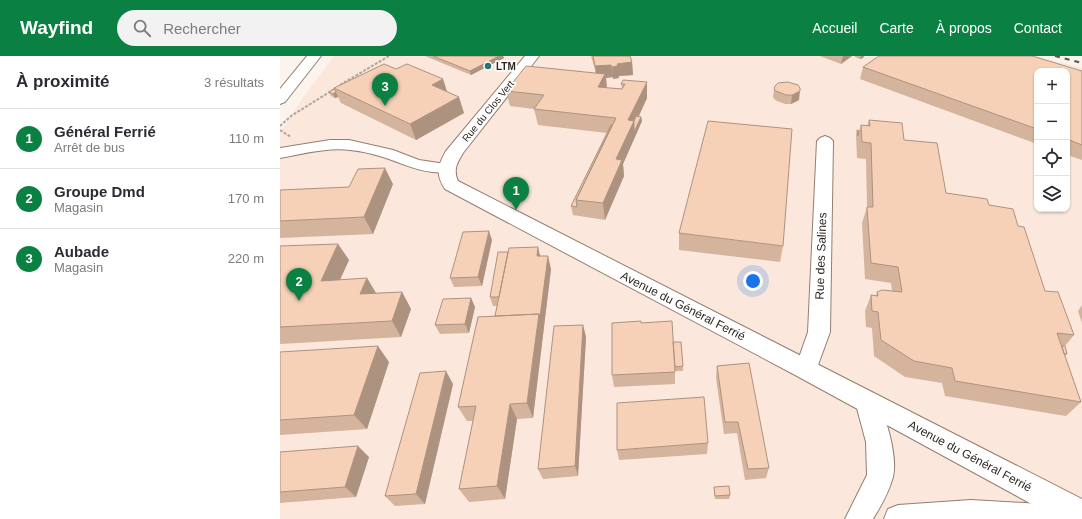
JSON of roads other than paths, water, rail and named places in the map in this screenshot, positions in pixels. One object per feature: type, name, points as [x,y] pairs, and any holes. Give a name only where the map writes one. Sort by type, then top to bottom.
[{"type":"street","points":[[280,99],[288,76],[300,56]]},
{"type":"street","points":[[288,76],[314,56]]},
{"type":"street","points":[[288,76],[328,56]]},
{"type":"street","name":"Rue du Clos Vert","points":[[446,168],[455,151],[532,56]]},
{"type":"street","name":"Rue des Salines","points":[[806,369],[819,332],[825,141]]},
{"type":"street","points":[[280,153],[330,145],[349,145],[381,152],[416,164],[446,168]]},
{"type":"street","name":"Avenue du Général Ferrié","points":[[446,168],[447,179],[450,184],[458,189],[806,369],[1082,515]]},
{"type":"street","points":[[858,519],[879,482],[880,457],[874,419],[867,401]]},
{"type":"street","points":[[898,519],[971,514],[1058,519]]},
{"type":"railway","points":[[1055,56],[1082,63]]},
{"type":"place","name":"LTM","points":[[488,66]]},
{"type":"place","name":"Aubade","points":[[385,106]]},
{"type":"place","name":"Général Ferrié","points":[[516,210]]},
{"type":"place","name":"Groupe Dmd","points":[[299,301]]}]
